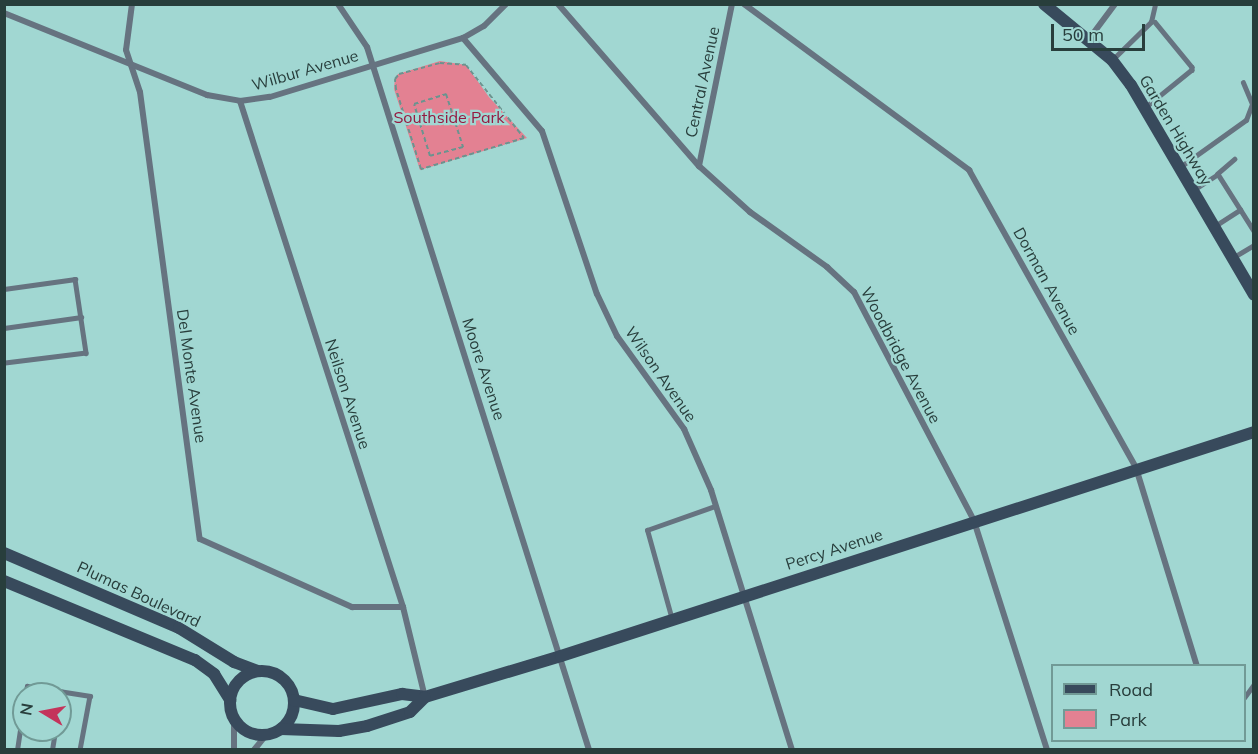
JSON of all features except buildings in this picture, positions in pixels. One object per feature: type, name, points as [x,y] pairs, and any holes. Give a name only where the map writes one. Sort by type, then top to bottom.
[{"type":"street","name":"Del Monte Avenue","points":[[132,4],[126,43],[130,64],[140,92],[200,539],[352,607],[403,607]]},
{"type":"street","name":"Moore Avenue","points":[[338,4],[367,47],[374,65],[589,750]]},
{"type":"street","name":"Wilbur Avenue","points":[[4,13],[207,95],[240,101],[270,97],[463,38],[484,26],[506,4]]},
{"type":"street","name":"Woodbridge Avenue","points":[[558,4],[699,166],[750,212],[827,267],[854,292],[974,521],[1047,750]]},
{"type":"street","name":"Central Avenue","points":[[699,166],[732,4]]},
{"type":"street","name":"Dorman Avenue","points":[[744,4],[969,170],[1136,468],[1196,664]]},
{"type":"street","name":"Garden Highway","points":[[1044,4],[1112,60],[1145,108],[1253,292]]},
{"type":"street","points":[[1089,39],[1115,4]]},
{"type":"street","name":"Wilson Avenue","points":[[463,38],[542,131],[597,294],[617,336],[684,429],[715,506],[792,750]]},
{"type":"street","name":"Neilson Avenue","points":[[240,101],[403,607],[425,697]]},
{"type":"street","name":"Percy Avenue","points":[[294,700],[333,709],[402,694],[425,697],[561,656],[1136,468],[1254,432]]},
{"type":"street","name":"Plumas Boulevard","points":[[4,553],[179,628],[234,662],[257,671]]},
{"type":"street","points":[[4,580],[195,660],[214,674],[230,700],[234,720],[234,750]]},
{"type":"street","points":[[230,700],[238,681],[257,671],[277,674],[291,690],[294,700],[289,721],[281,729],[266,735],[254,734],[243,729],[234,720]]},
{"type":"street","name":"Percy Avenue","points":[[281,729],[339,731],[367,726],[410,712],[425,697]]},
{"type":"street","points":[[254,750],[266,735]]},
{"type":"lane","points":[[1112,60],[1152,22],[1155,4]]},
{"type":"lane","points":[[1145,108],[1192,70],[1155,22],[1152,22]]},
{"type":"lane","points":[[1180,167],[1246,120],[1252,104],[1243,83]]},
{"type":"lane","points":[[1193,190],[1218,174],[1235,159]]},
{"type":"lane","points":[[1218,174],[1254,231]]},
{"type":"lane","points":[[1214,226],[1240,210]]},
{"type":"lane","points":[[1232,258],[1254,245]]},
{"type":"lane","points":[[4,289],[75,279],[86,353],[4,363]]},
{"type":"lane","points":[[4,328],[81,317]]},
{"type":"lane","points":[[672,620],[647,530],[715,506]]},
{"type":"lane","points":[[72,693],[90,696],[81,750]]},
{"type":"path","points":[[440,63],[466,65],[524,138],[421,169],[408,125],[396,89],[395,79],[399,74],[440,63]]},
{"type":"path","points":[[446,94],[463,147],[430,156],[418,122],[414,104],[446,94]]},
{"type":"green space","name":"Southside Park","points":[[440,61],[466,65],[489,97],[527,138],[420,170],[394,89],[395,78],[398,74]]}]
